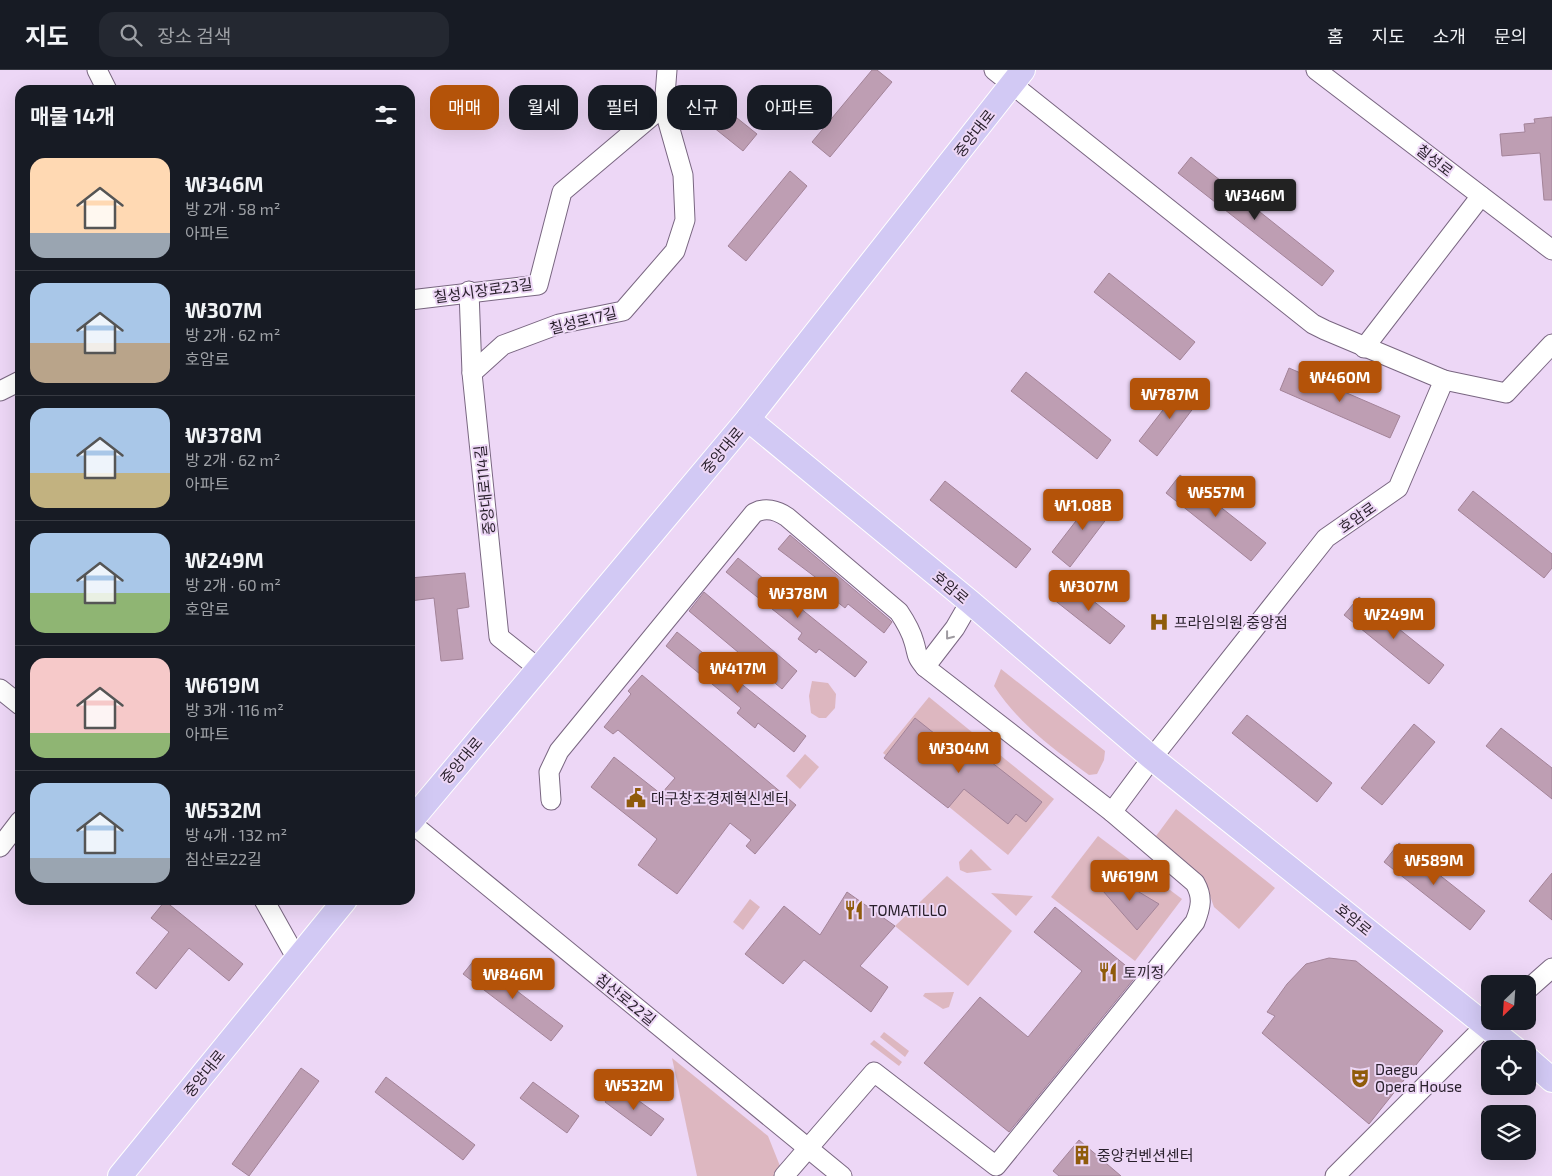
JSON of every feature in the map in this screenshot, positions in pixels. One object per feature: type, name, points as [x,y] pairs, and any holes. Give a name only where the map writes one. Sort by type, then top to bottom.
[{"type":"main road","name":"중앙대로","points":[[415,816],[748,419],[1010,75]]},
{"type":"main road","name":"호암로","points":[[748,419],[970,602],[1152,758],[1481,1017]]},
{"type":"main road","name":"중앙대로","points":[[120,1176],[341,905]]},
{"type":"main road","name":"호암로","points":[[1495,1030],[1506,1040]]},
{"type":"main road","points":[[1536,1066],[1552,1080]]},
{"type":"street","points":[[97,70],[104,85]]},
{"type":"street","name":"칠성로17길","points":[[472,374],[503,345],[559,324],[623,311],[675,251],[684,220],[683,175],[664,105],[667,70]]},
{"type":"street","name":"칠성로","points":[[1316,70],[1552,250]]},
{"type":"street","points":[[1010,75],[1313,324],[1364,348],[1444,380],[1506,393],[1552,344]]},
{"type":"street","name":"칠성시장로23길","points":[[415,299],[469,291],[538,284],[562,192],[664,105]]},
{"type":"street","points":[[1364,348],[1481,196]]},
{"type":"street","name":"중앙대로114길","points":[[469,291],[472,374],[499,637],[538,668]]},
{"type":"street","name":"호암로","points":[[1152,758],[1326,538],[1398,488],[1444,380]]},
{"type":"street","points":[[0,391],[15,384]]},
{"type":"street","points":[[551,800],[549,772],[559,751],[743,527],[760,510],[778,511],[899,612],[906,622],[914,642],[915,656],[925,667],[1112,812],[1195,883],[1200,892],[1201,907],[1195,922],[996,1166],[874,1072],[784,1176]]},
{"type":"street","points":[[925,667],[955,628],[970,602]]},
{"type":"street","points":[[0,689],[15,700]]},
{"type":"street","points":[[1112,812],[1152,758]]},
{"type":"street","name":"침산로22길","points":[[415,826],[842,1176]]},
{"type":"street","points":[[0,847],[15,828]]},
{"type":"street","points":[[267,905],[297,958]]},
{"type":"street","points":[[1536,982],[1552,968]]},
{"type":"street","points":[[1335,1176],[1481,1030]]},
{"type":"shaded area","points":[[1001,669],[1105,751],[1104,760],[1097,774],[1089,775],[1075,765],[1037,735],[1015,713],[994,686]]},
{"type":"shaded area","points":[[812,681],[828,683],[836,694],[835,708],[826,718],[819,718],[811,713],[809,696]]},
{"type":"shaded area","points":[[929,697],[1054,799],[1008,855],[883,753]]},
{"type":"shaded area","points":[[805,754],[819,767],[800,789],[786,776]]},
{"type":"shaded area","points":[[1176,809],[1275,888],[1239,929],[1214,907],[1204,879],[1156,836]]},
{"type":"shaded area","points":[[1098,836],[1182,899],[1135,961],[1051,897]]},
{"type":"shaded area","points":[[971,849],[992,870],[967,873],[960,870],[959,862]]},
{"type":"shaded area","points":[[947,876],[1012,931],[968,986],[895,926]]},
{"type":"shaded area","points":[[991,893],[1033,896],[1016,916]]},
{"type":"shaded area","points":[[750,899],[760,907],[743,930],[733,922]]},
{"type":"shaded area","points":[[954,992],[949,1007],[943,1009],[923,996],[925,993]]},
{"type":"shaded area","points":[[884,1032],[909,1051],[905,1057],[880,1037]]},
{"type":"shaded area","points":[[874,1040],[902,1062],[899,1066],[870,1044]]},
{"type":"shaded area","points":[[672,1058],[768,1136],[784,1176],[697,1176]]},
{"type":"building","points":[[872,70],[877,70],[892,82],[830,157],[812,142],[822,130],[832,130],[832,118]]},
{"type":"building","points":[[1552,117],[1552,200],[1544,200],[1540,153],[1502,156],[1500,134],[1525,132],[1524,124],[1535,123],[1534,119]]},
{"type":"building","points":[[737,118],[747,126],[747,130],[752,130],[757,134],[743,151],[717,130],[737,130]]},
{"type":"building","points":[[1191,157],[1334,271],[1322,286],[1178,173]]},
{"type":"building","points":[[790,171],[807,186],[746,261],[728,246]]},
{"type":"building","points":[[1109,273],[1195,342],[1180,360],[1094,292]]},
{"type":"building","points":[[1289,368],[1400,416],[1390,438],[1280,390]]},
{"type":"building","points":[[1026,372],[1111,440],[1097,459],[1011,391]]},
{"type":"building","points":[[1183,384],[1201,398],[1157,456],[1139,441]]},
{"type":"building","points":[[1180,475],[1266,543],[1251,561],[1166,493]]},
{"type":"building","points":[[945,481],[1031,549],[1016,568],[930,500]]},
{"type":"building","points":[[1473,491],[1552,554],[1552,568],[1544,578],[1458,510]]},
{"type":"building","points":[[1096,495],[1114,509],[1070,567],[1052,552]]},
{"type":"building","points":[[790,535],[892,622],[884,633],[848,604],[845,608],[827,594],[831,589],[778,549]]},
{"type":"building","points":[[738,558],[867,662],[855,677],[819,649],[816,653],[798,639],[802,633],[726,572]]},
{"type":"building","points":[[465,573],[469,607],[457,609],[463,659],[441,661],[434,598],[415,600],[415,578]]},
{"type":"building","points":[[1068,581],[1125,626],[1110,644],[1053,599]]},
{"type":"building","points":[[704,592],[797,671],[782,689],[689,611]]},
{"type":"building","points":[[1359,597],[1444,665],[1429,684],[1344,615]]},
{"type":"building","points":[[677,632],[806,736],[794,752],[758,723],[755,728],[737,713],[741,708],[666,646]]},
{"type":"building","points":[[642,675],[796,805],[755,854],[746,846],[751,840],[730,823],[677,894],[638,865],[657,839],[591,787],[614,757],[661,794],[675,778],[618,730],[613,734],[604,727],[631,694],[628,691]]},
{"type":"building","points":[[1247,715],[1332,783],[1317,802],[1232,733]]},
{"type":"building","points":[[915,718],[964,757],[972,747],[1042,802],[1026,822],[1016,814],[1008,824],[964,789],[948,808],[884,758]]},
{"type":"building","points":[[1414,724],[1435,742],[1382,805],[1361,788]]},
{"type":"building","points":[[1501,728],[1552,768],[1552,799],[1486,746]]},
{"type":"building","points":[[1399,843],[1485,911],[1470,930],[1384,862]]},
{"type":"building","points":[[1552,873],[1552,920],[1529,901]]},
{"type":"building","points":[[1114,877],[1159,904],[1137,930],[1103,891]]},
{"type":"building","points":[[847,892],[895,926],[860,966],[888,987],[871,1012],[804,960],[783,984],[745,954],[784,906],[820,935]]},
{"type":"building","points":[[162,905],[170,905],[243,964],[229,981],[189,948],[156,989],[136,973],[169,932],[151,918]]},
{"type":"building","points":[[1055,907],[1137,975],[1009,1132],[924,1063],[980,997],[1028,1037],[1082,971],[1034,932]]},
{"type":"building","name":"Daegu Opera House","points":[[1329,958],[1356,961],[1443,1031],[1369,1124],[1262,1033],[1275,1016],[1267,1012],[1287,984],[1306,964]]},
{"type":"building","points":[[475,959],[563,1026],[551,1041],[463,974]]},
{"type":"building","points":[[301,1068],[319,1081],[249,1176],[232,1164]]},
{"type":"building","points":[[386,1077],[475,1145],[463,1160],[375,1092]]},
{"type":"building","points":[[533,1082],[579,1116],[567,1133],[520,1098]]},
{"type":"building","points":[[617,1085],[664,1119],[651,1136],[605,1102]]},
{"type":"building","name":"중앙컨벤션센터","points":[[1079,1140],[1121,1176],[1059,1176],[1053,1171]]},
{"type":"place","name":"프라임의원 중앙점","points":[[1159,622]]},
{"type":"place","name":"대구창조경제혁신센터","points":[[636,798]]},
{"type":"place","name":"TOMATILLO","points":[[854,910]]},
{"type":"place","name":"토끼정","points":[[1108,972]]},
{"type":"place","name":"Daegu Opera House","points":[[1360,1078]]},
{"type":"place","name":"중앙컨벤션센터","points":[[1082,1155]]}]
